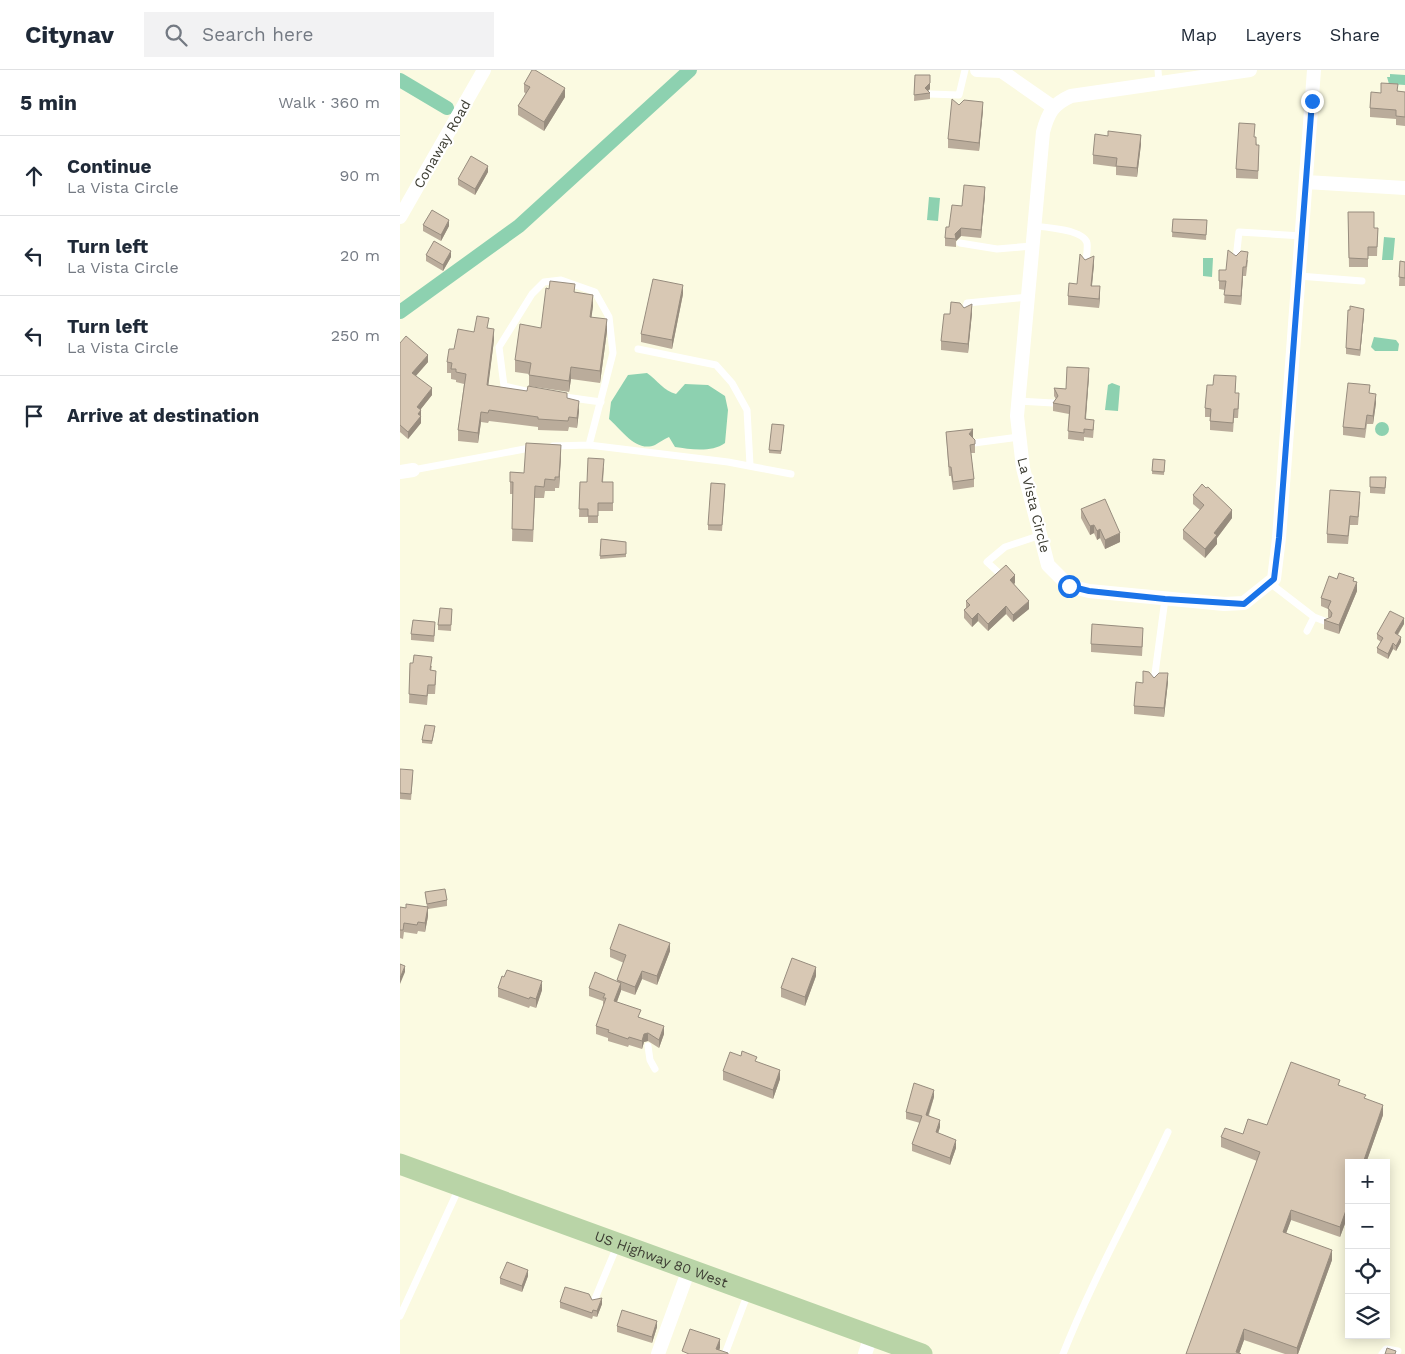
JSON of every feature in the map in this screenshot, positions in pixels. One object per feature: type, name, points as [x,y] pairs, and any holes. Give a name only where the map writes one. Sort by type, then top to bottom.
[{"type":"main road","name":"US Highway 80 West","points":[[400,1164],[749,1290],[868,1345],[922,1354]]},
{"type":"street","name":"Conaway Road","points":[[400,217],[484,70]]},
{"type":"street","points":[[976,70],[1001,71],[1053,107],[1071,96],[1158,76],[1250,70]]},
{"type":"street","points":[[1270,583],[1274,579],[1279,538],[1314,70]]},
{"type":"street","name":"La Vista Circle","points":[[1053,107],[1043,132],[1017,416],[1023,468],[1048,565],[1069,586],[1089,591],[1165,599],[1244,604],[1270,583]]},
{"type":"street","points":[[1306,182],[1405,188]]},
{"type":"street","points":[[658,1354],[689,1269]]},
{"type":"lane","points":[[930,94],[959,98],[965,70]]},
{"type":"lane","points":[[1034,226],[1054,227],[1083,237],[1087,242],[1086,264]]},
{"type":"lane","points":[[1236,259],[1239,232],[1302,236]]},
{"type":"lane","points":[[960,243],[997,249],[1032,246]]},
{"type":"lane","points":[[1299,276],[1362,281]]},
{"type":"lane","points":[[589,445],[601,402],[613,353],[609,317],[595,292],[561,280],[544,282],[532,294],[498,347],[504,386],[544,395],[601,402]]},
{"type":"lane","points":[[966,312],[966,303],[1028,297]]},
{"type":"lane","points":[[638,349],[716,365],[732,383],[748,410],[750,465]]},
{"type":"lane","points":[[1018,400],[1053,403]]},
{"type":"lane","points":[[974,443],[1019,437]]},
{"type":"lane","points":[[406,471],[537,447],[589,445],[750,465],[791,474]]},
{"type":"lane","points":[[998,572],[987,562],[1005,547],[1040,535]]},
{"type":"lane","points":[[1270,583],[1314,616],[1327,622]]},
{"type":"lane","points":[[1154,681],[1165,599]]},
{"type":"lane","points":[[1307,631],[1314,616]]},
{"type":"lane","points":[[648,1046],[650,1060],[655,1069]]},
{"type":"lane","points":[[1063,1354],[1077,1318],[1135,1204],[1168,1132]]},
{"type":"lane","points":[[400,1316],[460,1186]]},
{"type":"lane","points":[[594,1301],[618,1243]]},
{"type":"lane","points":[[725,1354],[749,1290]]},
{"type":"lane","points":[[1382,1354],[1386,1350],[1398,1351]]},
{"type":"shaded area","points":[[1390,74],[1405,75],[1405,85],[1389,84],[1387,77],[1390,77]]},
{"type":"shaded area","points":[[929,197],[940,198],[938,221],[927,220]]},
{"type":"shaded area","points":[[1384,237],[1395,238],[1393,260],[1382,260]]},
{"type":"shaded area","points":[[1203,258],[1213,258],[1212,277],[1203,276]]},
{"type":"shaded area","points":[[1374,337],[1396,340],[1399,344],[1398,351],[1375,351],[1371,347]]},
{"type":"shaded area","points":[[647,373],[672,393],[676,394],[685,384],[708,385],[725,396],[728,410],[725,443],[713,448],[694,449],[675,447],[669,437],[648,447],[641,446],[629,439],[609,419],[611,402],[628,375]]},
{"type":"shaded area","points":[[1112,383],[1120,386],[1118,411],[1105,410],[1108,385]]},
{"type":"shaded area","points":[[1379,422],[1385,422],[1389,429],[1385,436],[1379,436],[1375,432],[1375,426]]},
{"type":"building","points":[[532,70],[565,88],[544,122],[518,106],[530,87],[524,84]]},
{"type":"building","points":[[915,75],[930,75],[930,83],[925,88],[930,93],[914,95]]},
{"type":"building","points":[[1381,83],[1398,84],[1397,91],[1405,92],[1405,117],[1396,116],[1396,110],[1370,108],[1371,92],[1381,93]]},
{"type":"building","points":[[952,99],[959,105],[964,100],[983,102],[979,143],[948,139]]},
{"type":"building","points":[[1239,123],[1255,124],[1254,137],[1256,137],[1256,145],[1259,145],[1258,171],[1236,169]]},
{"type":"building","points":[[1108,131],[1141,135],[1137,168],[1116,166],[1117,158],[1093,155],[1095,134],[1108,136]]},
{"type":"building","points":[[471,156],[488,166],[475,189],[458,179]]},
{"type":"building","points":[[964,185],[985,187],[981,230],[961,228],[955,234],[956,239],[945,238],[946,227],[949,227],[952,205],[962,206]]},
{"type":"building","points":[[432,210],[449,220],[441,235],[423,225]]},
{"type":"building","points":[[1348,212],[1374,212],[1374,228],[1378,228],[1377,247],[1368,247],[1368,259],[1349,258]]},
{"type":"building","points":[[1173,219],[1207,220],[1206,235],[1172,232]]},
{"type":"building","points":[[434,241],[451,251],[443,265],[426,255]]},
{"type":"building","points":[[1228,250],[1236,256],[1241,251],[1248,252],[1246,267],[1243,267],[1241,296],[1224,295],[1226,281],[1219,281],[1219,270],[1226,270]]},
{"type":"building","points":[[1080,254],[1085,260],[1094,256],[1091,286],[1100,286],[1099,299],[1068,296],[1069,283],[1077,284]]},
{"type":"building","points":[[1400,261],[1405,262],[1405,278],[1399,277]]},
{"type":"building","points":[[653,279],[683,285],[672,340],[641,334]]},
{"type":"building","points":[[550,281],[575,284],[574,292],[593,295],[590,317],[607,319],[600,371],[571,367],[569,381],[529,375],[531,363],[515,360],[520,324],[541,328],[546,288],[549,289]]},
{"type":"building","points":[[951,302],[960,303],[964,308],[972,304],[968,344],[941,341],[944,314],[950,314]]},
{"type":"building","points":[[1350,306],[1364,309],[1360,350],[1346,348],[1348,310],[1350,310]]},
{"type":"building","points":[[477,316],[489,318],[487,328],[494,329],[487,385],[527,391],[528,386],[567,393],[567,398],[579,401],[577,418],[569,417],[568,421],[538,419],[538,417],[489,410],[488,413],[481,412],[478,433],[458,430],[466,374],[456,372],[456,369],[451,369],[452,363],[447,362],[449,349],[454,349],[458,329],[474,332]]},
{"type":"building","points":[[406,336],[428,355],[412,373],[432,388],[417,407],[421,410],[418,414],[421,416],[408,432],[400,425],[400,343]]},
{"type":"building","points":[[1067,367],[1089,368],[1085,419],[1094,420],[1093,430],[1084,429],[1084,433],[1068,431],[1070,406],[1053,403],[1058,396],[1054,388],[1066,389]]},
{"type":"building","points":[[1214,375],[1236,376],[1235,393],[1239,393],[1238,409],[1234,409],[1233,423],[1210,421],[1211,409],[1205,408],[1207,385],[1213,385]]},
{"type":"building","points":[[1348,383],[1370,385],[1369,393],[1376,394],[1373,416],[1367,415],[1365,429],[1343,427]]},
{"type":"building","points":[[772,424],[784,425],[781,451],[769,450]]},
{"type":"building","points":[[973,429],[969,434],[975,440],[975,444],[970,445],[974,479],[953,482],[951,467],[949,467],[946,432]]},
{"type":"building","points":[[526,443],[561,445],[559,477],[555,477],[555,480],[545,479],[544,487],[535,486],[533,530],[512,529],[513,482],[510,482],[510,472],[524,473]]},
{"type":"building","points":[[588,458],[604,459],[602,482],[613,482],[613,503],[598,503],[598,516],[588,516],[588,509],[579,509],[580,482],[587,482]]},
{"type":"building","points":[[1153,459],[1165,460],[1164,472],[1152,471]]},
{"type":"building","points":[[1370,477],[1386,477],[1385,488],[1370,487]]},
{"type":"building","points":[[711,483],[725,484],[722,525],[708,525]]},
{"type":"building","points":[[1202,484],[1206,488],[1208,487],[1232,510],[1214,533],[1217,535],[1205,549],[1183,530],[1204,505],[1193,495]]},
{"type":"building","points":[[1330,490],[1360,492],[1358,517],[1350,516],[1348,536],[1327,534]]},
{"type":"building","points":[[1105,499],[1120,533],[1105,540],[1100,529],[1097,531],[1094,525],[1090,526],[1081,509]]},
{"type":"building","points":[[601,539],[626,542],[626,554],[600,556]]},
{"type":"building","points":[[1006,565],[1015,575],[1010,580],[1029,601],[1013,615],[1006,606],[988,624],[978,613],[972,619],[964,610],[970,605],[966,601]]},
{"type":"building","points":[[1339,573],[1354,578],[1353,581],[1357,582],[1339,625],[1324,620],[1331,617],[1332,613],[1328,608],[1331,601],[1321,598],[1329,576],[1337,579]]},
{"type":"building","points":[[440,608],[452,609],[451,625],[438,625]]},
{"type":"building","points":[[1390,611],[1404,618],[1395,633],[1401,637],[1396,646],[1393,643],[1388,654],[1377,648],[1383,638],[1377,634]]},
{"type":"building","points":[[413,620],[435,622],[434,636],[411,634]]},
{"type":"building","points":[[1092,624],[1143,628],[1142,647],[1091,644]]},
{"type":"building","points":[[414,655],[432,657],[430,670],[436,671],[435,685],[428,685],[427,696],[409,694],[410,663],[413,663]]},
{"type":"building","points":[[1143,671],[1149,672],[1154,678],[1159,673],[1168,673],[1164,708],[1134,706],[1136,682],[1143,683]]},
{"type":"building","points":[[425,725],[435,726],[432,741],[422,740]]},
{"type":"building","points":[[400,769],[413,770],[411,794],[400,793]]},
{"type":"building","points":[[445,889],[447,900],[427,904],[425,892]]},
{"type":"building","points":[[406,904],[428,907],[425,923],[418,922],[417,925],[404,923],[403,930],[400,930],[400,907],[406,908]]},
{"type":"building","points":[[619,924],[670,943],[657,976],[642,971],[635,987],[617,980],[626,955],[610,949]]},
{"type":"building","points":[[792,958],[816,967],[805,997],[781,988]]},
{"type":"building","points":[[400,964],[405,966],[400,978]]},
{"type":"building","points":[[507,970],[542,981],[536,999],[530,997],[529,999],[498,988],[502,976],[504,977]]},
{"type":"building","points":[[595,972],[621,983],[614,1001],[641,1010],[638,1017],[664,1026],[659,1040],[648,1033],[644,1034],[642,1041],[629,1037],[628,1039],[596,1026],[606,998],[603,998],[605,994],[589,988]]},
{"type":"building","points":[[742,1051],[757,1057],[755,1061],[780,1070],[773,1090],[723,1071],[730,1052],[741,1056]]},
{"type":"building","points":[[1291,1062],[1340,1080],[1338,1085],[1366,1095],[1364,1098],[1383,1105],[1364,1159],[1345,1159],[1345,1213],[1340,1227],[1291,1210],[1283,1232],[1332,1250],[1297,1348],[1244,1329],[1236,1352],[1241,1354],[1186,1354],[1260,1152],[1221,1137],[1225,1128],[1243,1134],[1248,1119],[1267,1125]]},
{"type":"building","points":[[914,1083],[934,1090],[926,1115],[940,1120],[936,1132],[956,1140],[950,1158],[912,1144],[922,1116],[906,1112]]},
{"type":"building","points":[[507,1262],[528,1270],[522,1286],[500,1278]]},
{"type":"building","points":[[565,1287],[589,1294],[592,1300],[602,1298],[597,1311],[593,1310],[592,1313],[560,1302]]},
{"type":"building","points":[[622,1310],[657,1321],[652,1337],[617,1326]]},
{"type":"building","points":[[690,1329],[720,1339],[716,1349],[728,1354],[689,1354],[682,1351]]},
{"type":"building","points":[[1387,1348],[1396,1351],[1395,1354],[1385,1354]]},
{"type":"waterway","points":[[400,312],[519,226],[690,70]]},
{"type":"waterway","points":[[400,80],[447,108]]},
{"type":"route","points":[[1069,586],[1089,591],[1165,599],[1244,604],[1274,579],[1279,538],[1312,101]]}]
